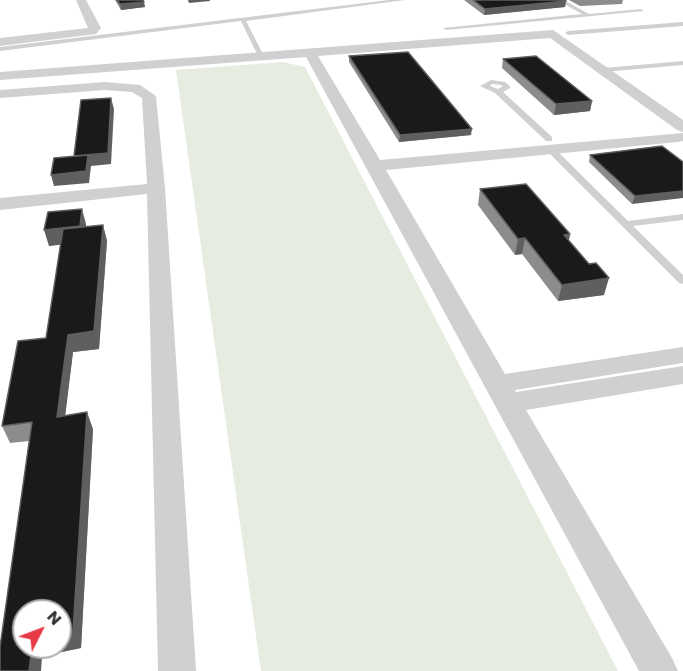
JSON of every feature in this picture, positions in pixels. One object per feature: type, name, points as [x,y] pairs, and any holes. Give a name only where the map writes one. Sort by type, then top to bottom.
[{"type":"street","points":[[0,42],[92,31],[95,28],[81,0]]},
{"type":"street","points":[[0,76],[547,34],[604,70],[677,133]]},
{"type":"street","points":[[547,34],[677,133]]},
{"type":"street","points":[[310,52],[659,671]]},
{"type":"street","points":[[0,94],[105,86],[135,88],[149,96],[156,188],[177,671]]},
{"type":"street","points":[[371,162],[677,133]]},
{"type":"street","points":[[0,204],[156,188]]},
{"type":"street","points":[[502,394],[683,355]]},
{"type":"street","points":[[502,394],[683,375]]},
{"type":"lane","points":[[0,49],[402,0]]},
{"type":"lane","points":[[560,0],[587,15]]},
{"type":"lane","points":[[446,28],[641,11]]},
{"type":"lane","points":[[243,20],[261,56]]},
{"type":"lane","points":[[531,20],[547,34]]},
{"type":"lane","points":[[568,33],[683,24]]},
{"type":"lane","points":[[604,70],[683,63]]},
{"type":"lane","points":[[498,91],[683,281]]},
{"type":"lane","points":[[626,224],[683,217]]},
{"type":"shaded area","points":[[283,62],[305,67],[618,671],[261,671],[176,70]]},
{"type":"building","points":[[117,0],[143,0],[144,2],[120,4]]},
{"type":"building","points":[[473,0],[565,0],[566,1],[485,9]]},
{"type":"building","points":[[408,52],[472,129],[400,135],[349,56]]},
{"type":"building","points":[[536,56],[592,101],[556,104],[503,59]]},
{"type":"building","points":[[111,98],[108,153],[74,156],[81,100]]},
{"type":"building","points":[[662,146],[683,162],[683,191],[635,196],[590,155]]},
{"type":"building","points":[[88,155],[86,171],[51,175],[54,158]]},
{"type":"building","points":[[526,184],[570,234],[564,235],[589,264],[596,263],[609,278],[562,285],[525,238],[518,239],[480,189]]},
{"type":"building","points":[[82,209],[80,226],[44,230],[48,212]]},
{"type":"building","points":[[103,225],[94,331],[68,335],[57,417],[87,412],[73,631],[72,599],[12,599],[12,659],[30,659],[29,671],[0,671],[0,647],[32,422],[2,426],[18,341],[46,338],[63,229]]}]
